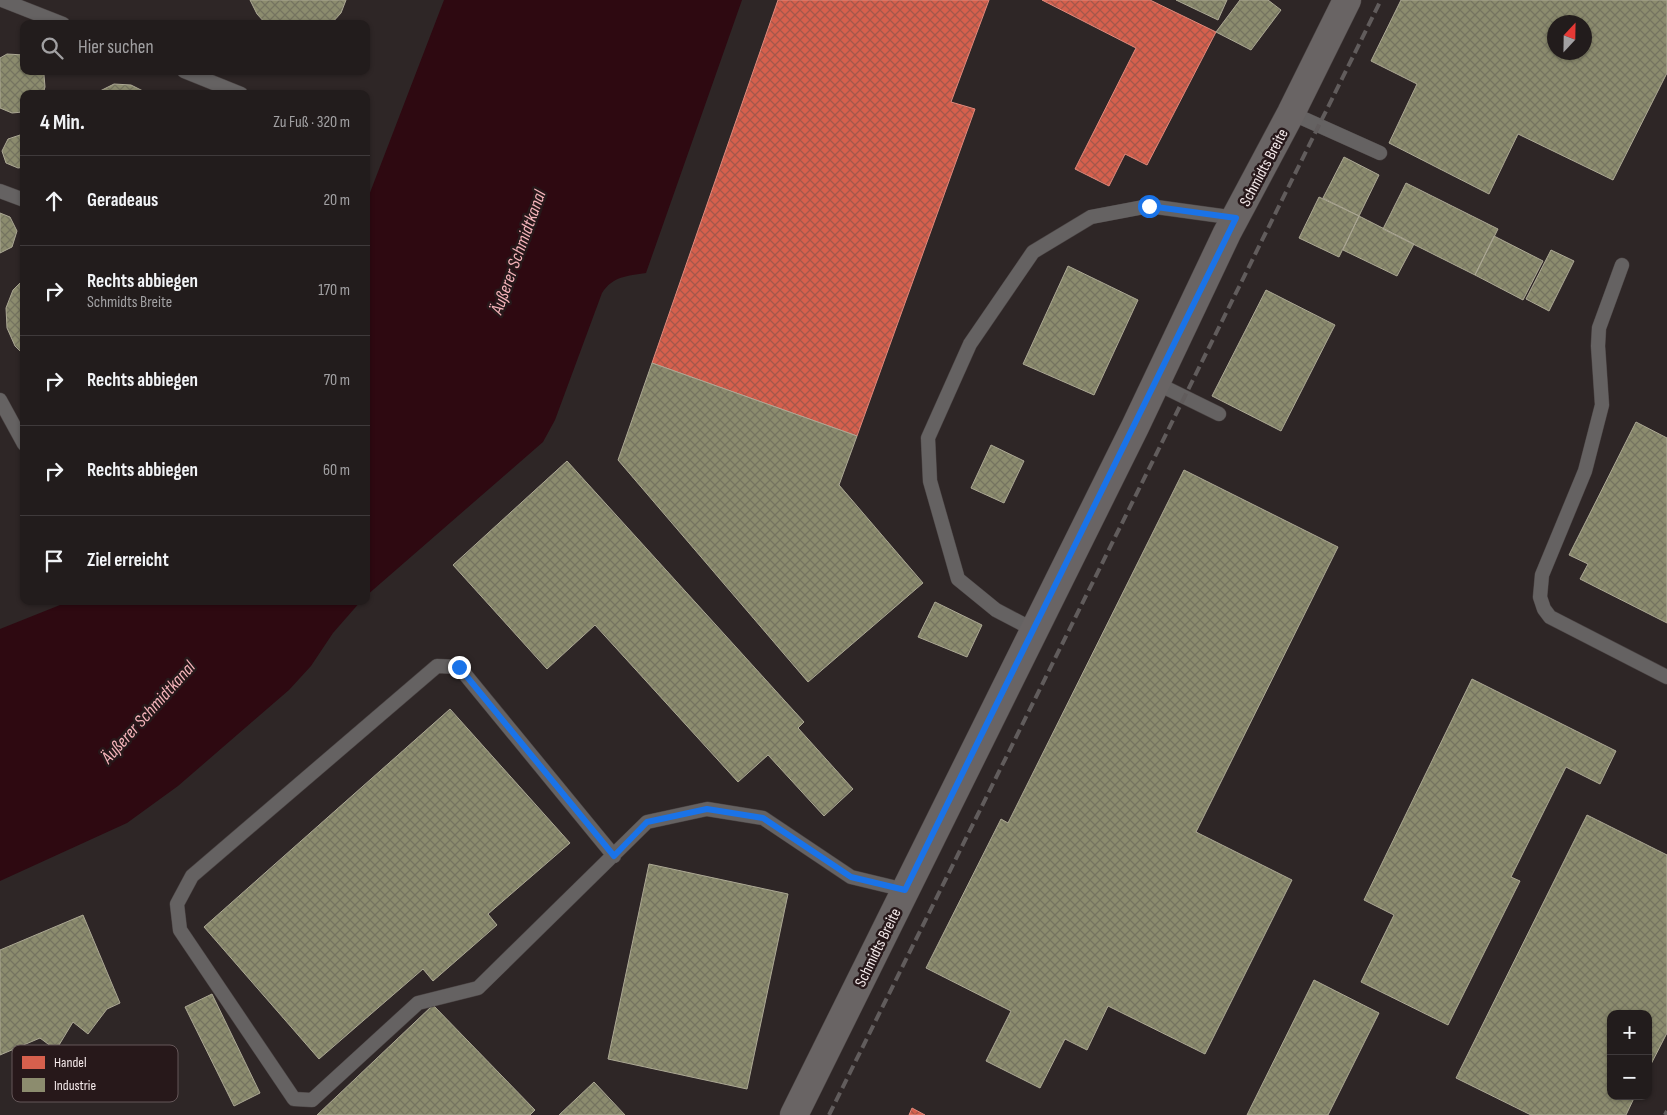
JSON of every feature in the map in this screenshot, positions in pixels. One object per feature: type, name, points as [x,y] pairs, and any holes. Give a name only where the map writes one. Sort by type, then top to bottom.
[{"type":"main road","name":"Schmidts Breite","points":[[794,1115],[1236,218],[1348,0]]},
{"type":"lane","points":[[2,0],[53,20]]},
{"type":"lane","points":[[194,75],[231,90]]},
{"type":"lane","points":[[1291,113],[1380,153]]},
{"type":"lane","points":[[0,191],[20,198]]},
{"type":"lane","points":[[1034,630],[996,610],[958,579],[930,481],[928,438],[970,344],[1033,252],[1092,217],[1149,206],[1236,218]]},
{"type":"lane","points":[[1622,265],[1599,328],[1598,346],[1602,405],[1585,471],[1542,576],[1540,597],[1544,609],[1550,617],[1667,677]]},
{"type":"lane","points":[[1156,383],[1219,414]]},
{"type":"lane","points":[[0,400],[20,437]]},
{"type":"lane","points":[[614,856],[459,667],[437,666],[192,876],[177,904],[180,930],[294,1099],[312,1100],[418,1003],[478,988],[614,856],[647,822],[707,809],[763,818],[851,877],[905,890]]},
{"type":"water","name":"Äußerer Schmidtkanal","points":[[444,0],[742,0],[646,273],[616,280],[606,287],[602,293],[555,420],[543,442],[370,593],[370,193]]},
{"type":"water","name":"Äußerer Schmidtkanal","points":[[60,605],[358,605],[333,633],[311,666],[289,690],[178,786],[127,823],[0,881],[0,629]]},
{"type":"building: Handel","points":[[778,0],[989,0],[951,102],[975,109],[857,436],[652,363]]},
{"type":"building: Handel","points":[[1042,0],[1150,0],[1216,32],[1147,165],[1125,154],[1109,186],[1075,169],[1136,48]]},
{"type":"building: Handel","points":[[912,1108],[925,1115],[909,1115]]},
{"type":"building: Industrie","points":[[250,0],[346,0],[341,13],[335,20],[262,20]]},
{"type":"building: Industrie","points":[[1176,0],[1227,0],[1218,20]]},
{"type":"building: Industrie","points":[[1240,0],[1268,0],[1281,10],[1251,50],[1216,32]]},
{"type":"building: Industrie","points":[[1401,0],[1667,0],[1667,73],[1613,180],[1518,134],[1489,194],[1389,143],[1417,84],[1371,61]]},
{"type":"building: Industrie","points":[[7,54],[20,55],[20,75],[44,75],[44,90],[20,90],[20,112],[12,113],[0,108],[0,58]]},
{"type":"building: Industrie","points":[[114,84],[131,85],[141,90],[102,90]]},
{"type":"building: Industrie","points":[[20,135],[20,168],[6,163],[2,151],[8,139]]},
{"type":"building: Industrie","points":[[1344,157],[1379,175],[1359,216],[1323,198]]},
{"type":"building: Industrie","points":[[1406,183],[1498,229],[1475,275],[1383,229]]},
{"type":"building: Industrie","points":[[1319,197],[1359,216],[1339,257],[1299,238]]},
{"type":"building: Industrie","points":[[0,213],[10,217],[17,231],[12,247],[0,253]]},
{"type":"building: Industrie","points":[[1359,216],[1414,244],[1397,276],[1343,250]]},
{"type":"building: Industrie","points":[[1494,236],[1543,261],[1523,300],[1475,275]]},
{"type":"building: Industrie","points":[[1551,250],[1574,261],[1549,311],[1526,299]]},
{"type":"building: Industrie","points":[[1068,266],[1138,300],[1094,395],[1023,364]]},
{"type":"building: Industrie","points":[[20,283],[20,351],[15,346],[7,328],[6,308],[13,290]]},
{"type":"building: Industrie","points":[[1266,290],[1335,325],[1281,431],[1212,396]]},
{"type":"building: Industrie","points":[[652,363],[857,436],[839,485],[923,583],[808,682],[618,460]]},
{"type":"building: Industrie","points":[[1636,422],[1667,438],[1667,623],[1580,579],[1588,564],[1569,555]]},
{"type":"building: Industrie","points":[[991,445],[1024,461],[1004,503],[971,488]]},
{"type":"building: Industrie","points":[[567,461],[804,722],[798,728],[853,789],[824,816],[768,755],[738,782],[595,625],[547,669],[453,565]]},
{"type":"building: Industrie","points":[[1184,470],[1338,547],[1196,832],[1292,880],[1205,1054],[1108,1006],[1087,1050],[1065,1039],[1040,1088],[986,1061],[1011,1011],[926,968],[1001,819],[1008,823]]},
{"type":"building: Industrie","points":[[935,602],[982,625],[967,657],[918,637]]},
{"type":"building: Industrie","points":[[1472,679],[1616,751],[1600,784],[1566,767],[1511,877],[1520,881],[1448,1025],[1361,982],[1394,915],[1364,900]]},
{"type":"building: Industrie","points":[[450,709],[570,843],[488,914],[497,925],[433,981],[423,969],[319,1059],[204,927]]},
{"type":"building: Industrie","points":[[1587,815],[1667,855],[1667,1033],[1652,1062],[1652,1010],[1607,1010],[1607,1100],[1633,1100],[1626,1115],[1531,1115],[1456,1078]]},
{"type":"building: Industrie","points":[[649,864],[788,894],[747,1089],[608,1059]]},
{"type":"building: Industrie","points":[[83,915],[120,1003],[107,1009],[88,1034],[73,1022],[59,1045],[49,1045],[40,1038],[24,1045],[12,1045],[12,1050],[0,1055],[0,950]]},
{"type":"building: Industrie","points":[[1314,980],[1379,1013],[1328,1115],[1247,1115]]},
{"type":"building: Industrie","points":[[212,994],[260,1093],[234,1106],[185,1007]]},
{"type":"building: Industrie","points":[[433,1005],[535,1110],[530,1115],[317,1115]]},
{"type":"building: Industrie","points":[[594,1082],[625,1115],[559,1115]]},
{"type":"railway","points":[[829,1115],[1381,0]]},
{"type":"railway","points":[[1665,1115],[1667,1111]]},
{"type":"route","points":[[459,667],[614,856],[647,822],[707,809],[763,818],[851,877],[905,890],[1135,427],[1227,233],[1236,218],[1149,206]]}]
